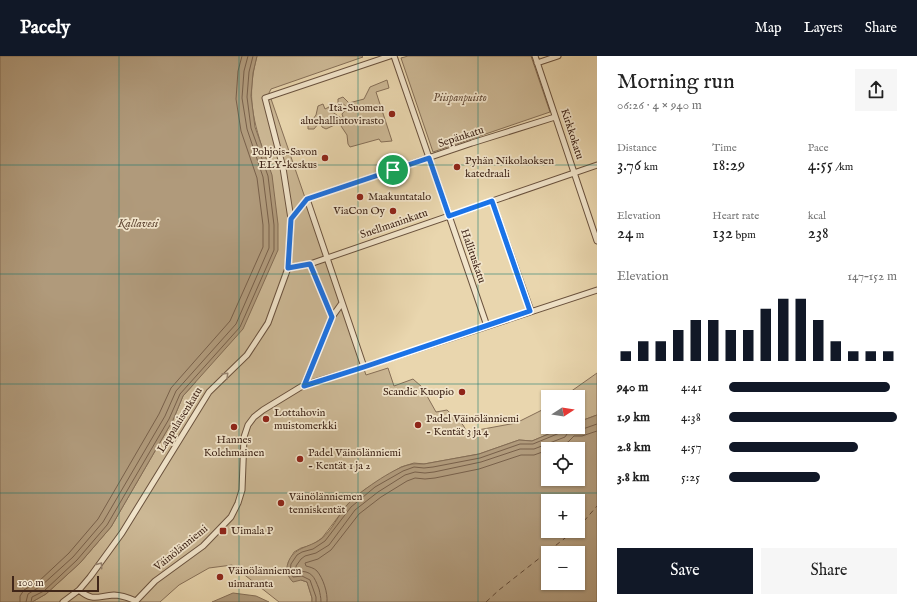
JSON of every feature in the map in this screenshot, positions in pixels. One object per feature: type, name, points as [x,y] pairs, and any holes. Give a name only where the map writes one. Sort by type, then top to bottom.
[{"type":"street","name":"Lappalaisenkatu","points":[[63,602],[79,590],[90,577],[122,532],[209,392],[247,355],[268,323],[288,268],[291,219],[283,168],[264,98],[390,56]]},
{"type":"street","name":"Hallituskatu","points":[[394,56],[487,326]]},
{"type":"street","name":"Kirkkokatu","points":[[535,56],[597,241]]},
{"type":"street","points":[[537,63],[558,56]]},
{"type":"street","name":"Sepänkatu","points":[[307,199],[556,117]]},
{"type":"street","name":"Snellmaninkatu","points":[[288,268],[310,264],[597,165]]},
{"type":"street","points":[[291,219],[307,199]]},
{"type":"street","points":[[307,199],[364,367]]},
{"type":"street","points":[[492,201],[530,311]]},
{"type":"street","points":[[310,264],[332,317]]},
{"type":"street","name":"Väinölänniemi","points":[[136,601],[155,581],[203,546],[231,517],[238,503],[242,490],[244,437],[248,425],[258,414],[304,386],[597,290]]},
{"type":"street","points":[[304,386],[332,317],[342,303]]},
{"type":"street","points":[[79,590],[86,596],[93,598],[116,595],[127,597],[136,601]]},
{"type":"green space","points":[[257,56],[363,57],[271,89],[269,93],[366,375],[388,368],[394,386],[413,379],[422,387],[436,412],[447,410],[463,425],[467,432],[516,423],[541,410],[541,434],[548,434],[532,441],[519,440],[479,454],[424,464],[414,463],[401,467],[364,490],[348,504],[322,538],[312,545],[294,552],[288,563],[301,580],[307,582],[312,602],[279,602],[232,565],[209,568],[179,585],[160,602],[32,602],[46,594],[80,563],[111,527],[173,420],[183,396],[195,383],[266,159],[252,108],[252,84]]},
{"type":"green space","name":"Piispanpuisto","points":[[408,56],[531,56],[550,112],[433,152],[401,58]]},
{"type":"green space","points":[[387,80],[389,88],[376,92],[392,141],[381,142],[379,139],[350,147],[348,144],[347,135],[341,126],[343,121],[326,129],[322,127],[321,124],[318,124],[314,129],[308,129],[308,126],[316,115],[318,106],[323,104],[325,109],[333,105],[331,111],[341,118],[343,117],[342,114],[347,108],[343,104],[338,104],[338,99],[343,97],[349,103],[364,99],[370,87]]},
{"type":"green space","points":[[597,373],[597,415],[585,419],[585,390],[573,390]]},
{"type":"water","name":"Kallavesi","points":[[0,56],[257,56],[253,73],[251,96],[255,127],[272,175],[278,224],[278,250],[243,329],[183,396],[173,420],[111,527],[80,563],[46,594],[32,602],[0,602]]},
{"type":"water","points":[[597,415],[597,602],[312,602],[307,582],[301,580],[293,582],[288,576],[287,566],[290,558],[297,551],[325,536],[352,500],[394,471],[410,464],[424,464],[479,454],[519,440],[532,441],[548,434],[585,434],[585,419]]},
{"type":"water","points":[[233,593],[256,596],[269,602],[212,602]]},
{"type":"ferry route","points":[[585,520],[597,506]]},
{"type":"ferry route","points":[[486,602],[565,538]]},
{"type":"place","name":"Itä-Suomen aluehallintovirasto","points":[[392,114]]},
{"type":"place","name":"Pohjois-Savon ELY-keskus","points":[[325,158]]},
{"type":"place","name":"Pyhän Nikolaoksen katedraali","points":[[457,167]]},
{"type":"place","name":"Maakuntatalo","points":[[360,197]]},
{"type":"place","name":"ViaCon Oy","points":[[393,211]]},
{"type":"place","name":"Scandic Kuopio","points":[[462,392]]},
{"type":"place","name":"Lottahovin muistomerkki","points":[[266,419]]},
{"type":"place","name":"Padel Väinölänniemi - Kentät 3 ja 4","points":[[418,425]]},
{"type":"place","name":"Hannes Kolehmainen","points":[[234,427]]},
{"type":"place","name":"Padel Väinölänniemi - Kentät 1 ja 2","points":[[300,459]]},
{"type":"place","name":"Väinölänniemen tenniskentät","points":[[281,503]]},
{"type":"place","name":"Uimala P","points":[[223,531]]},
{"type":"place","name":"Väinölänniemen uimaranta","points":[[220,577]]},
{"type":"route","points":[[429,158],[449,216],[492,201],[530,311],[304,386],[332,317],[310,264],[288,268],[291,219],[307,199],[393,170],[429,158]]}]
